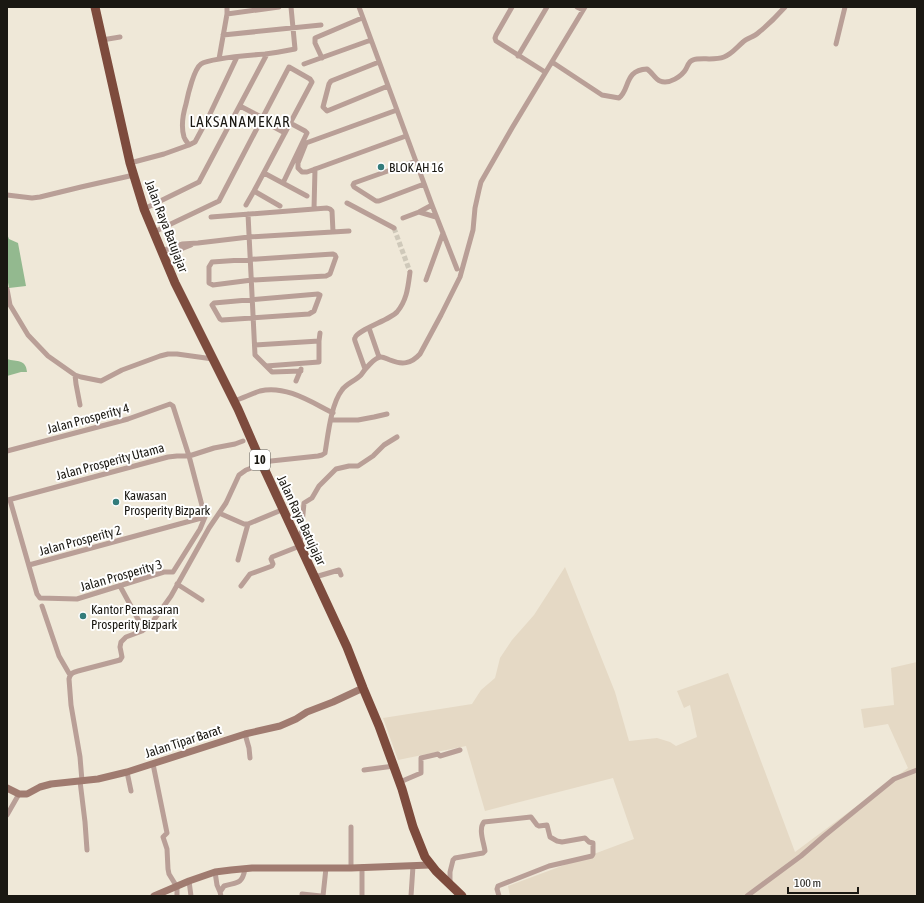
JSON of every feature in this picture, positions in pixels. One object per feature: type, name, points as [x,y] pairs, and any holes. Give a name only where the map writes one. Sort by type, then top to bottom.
[{"type":"highway","name":"Jalan Raya Batujajar","points":[[95,7],[130,163],[144,209],[162,254],[234,401],[347,647],[400,782],[413,827],[425,857],[430,865],[462,896]]},
{"type":"street","points":[[219,59],[227,7]]},
{"type":"street","points":[[227,14],[280,7]]},
{"type":"street","points":[[189,145],[184,137],[183,117],[188,92],[200,66],[204,63],[219,59],[267,54],[295,49],[291,7]]},
{"type":"street","points":[[359,7],[436,217],[457,269]]},
{"type":"street","points":[[512,7],[496,35],[496,41],[545,72]]},
{"type":"street","points":[[518,56],[547,7]]},
{"type":"street","points":[[379,357],[406,363],[416,359],[425,346],[460,277],[473,230],[478,190],[496,156],[584,8],[577,7]]},
{"type":"street","points":[[552,62],[597,92],[609,97],[619,98],[623,94],[629,79],[640,70],[647,69],[659,81],[668,82],[681,75],[688,64],[695,59],[717,59],[725,57],[734,51],[744,41],[757,34],[785,7]]},
{"type":"street","points":[[836,44],[845,7]]},
{"type":"street","points":[[322,58],[315,43],[315,38],[362,18]]},
{"type":"street","points":[[223,35],[321,25]]},
{"type":"street","points":[[102,40],[120,37]]},
{"type":"street","points":[[304,64],[371,40]]},
{"type":"street","points":[[144,209],[198,183],[201,180],[267,54]]},
{"type":"street","points":[[130,163],[164,154],[195,142],[237,57]]},
{"type":"street","points":[[379,62],[331,81],[323,107],[327,111],[388,86]]},
{"type":"street","points":[[154,232],[220,201],[289,67],[310,79],[312,82],[246,205]]},
{"type":"street","points":[[240,106],[285,133]]},
{"type":"street","points":[[397,110],[306,143],[298,163],[298,168],[304,173],[406,136]]},
{"type":"street","points":[[209,116],[230,126]]},
{"type":"street","points":[[284,183],[307,133],[290,123]]},
{"type":"street","points":[[416,161],[354,183],[353,185],[378,201],[424,184]]},
{"type":"street","points":[[314,209],[315,169]]},
{"type":"street","points":[[264,173],[307,196]]},
{"type":"street","points":[[7,195],[32,198],[40,197],[134,175]]},
{"type":"street","points":[[254,191],[280,206]]},
{"type":"street","points":[[347,203],[393,226],[394,228]]},
{"type":"street","points":[[402,218],[419,212],[432,205]]},
{"type":"street","points":[[211,217],[327,208],[332,210],[333,232]]},
{"type":"street","points":[[419,212],[436,217]]},
{"type":"street","points":[[248,214],[255,355],[273,372],[301,371]]},
{"type":"street","points":[[162,254],[182,244],[249,237],[349,231]]},
{"type":"street","points":[[426,280],[443,233]]},
{"type":"street","points":[[332,254],[336,257],[330,274],[328,275],[252,280],[210,284],[209,266],[212,262],[332,254]]},
{"type":"street","points":[[366,369],[355,340],[357,335],[394,316],[398,312],[406,298],[410,272]]},
{"type":"street","points":[[7,289],[10,305],[28,336],[48,356],[81,377],[101,381],[122,370],[168,354],[214,359]]},
{"type":"street","points":[[317,294],[320,295],[314,311],[309,314],[221,320],[212,304],[253,300],[317,294]]},
{"type":"street","points":[[369,328],[379,357]]},
{"type":"street","points":[[266,366],[319,362],[320,333]]},
{"type":"street","points":[[255,345],[319,341]]},
{"type":"street","points":[[70,675],[73,672],[120,660],[122,657],[120,648],[122,640],[142,631],[151,624],[171,596],[209,528],[228,499],[239,475],[246,470],[271,461],[318,456],[325,453],[335,401],[342,389],[358,378],[379,357]]},
{"type":"street","points":[[296,381],[304,363]]},
{"type":"street","points":[[75,374],[80,405]]},
{"type":"street","points":[[234,401],[270,390],[288,392],[298,395],[332,413]]},
{"type":"street","name":"Jalan Prosperity 4","points":[[7,451],[128,419],[170,404],[173,406],[189,456]]},
{"type":"street","points":[[331,420],[358,420],[374,418],[387,414]]},
{"type":"street","points":[[241,586],[250,574],[272,566],[272,557],[300,546],[304,503],[313,498],[320,486],[336,469],[349,466],[358,466],[373,456],[384,445],[397,437]]},
{"type":"street","name":"Jalan Prosperity Utama","points":[[9,500],[168,457],[189,456],[243,441]]},
{"type":"street","points":[[189,456],[205,518]]},
{"type":"street","points":[[9,500],[30,565]]},
{"type":"street","points":[[219,513],[242,524],[248,524],[284,509]]},
{"type":"street","name":"Jalan Prosperity 2","points":[[30,565],[205,518]]},
{"type":"street","name":"Jalan Prosperity 3","points":[[30,565],[37,594],[40,598],[77,599],[164,572],[173,572],[200,529],[205,518]]},
{"type":"street","points":[[238,560],[248,524]]},
{"type":"street","points":[[315,577],[339,570],[341,575]]},
{"type":"street","points":[[177,584],[202,600]]},
{"type":"street","points":[[120,586],[139,621]]},
{"type":"street","points":[[42,606],[59,656],[70,675],[71,705],[78,744],[86,850]]},
{"type":"street","name":"Jalan Tipar Barat","points":[[19,794],[27,794],[40,787],[51,784],[98,779],[127,772],[246,734],[284,724],[363,688]]},
{"type":"street","points":[[246,734],[250,758]]},
{"type":"street","points":[[400,782],[421,772],[421,758],[438,754],[440,756],[460,750]]},
{"type":"street","points":[[153,764],[167,833],[163,837],[168,848],[168,869],[169,874],[177,887],[177,896]]},
{"type":"street","points":[[364,770],[394,766]]},
{"type":"street","points":[[747,896],[801,856],[894,779],[917,770]]},
{"type":"street","points":[[127,772],[131,791]]},
{"type":"street","points":[[7,788],[19,794],[7,815]]},
{"type":"street","points":[[450,884],[450,872],[453,860],[455,858],[483,853],[482,824],[484,822],[531,817],[537,825],[546,825],[550,838],[557,841],[562,842],[585,838],[589,842],[593,843],[592,856],[549,866],[498,886],[499,896]]},
{"type":"street","points":[[351,827],[351,868]]},
{"type":"street","points":[[154,896],[215,872],[245,869],[351,868],[430,865]]},
{"type":"street","points":[[411,896],[413,866]]},
{"type":"street","points":[[362,867],[362,896]]},
{"type":"street","points":[[302,894],[322,896],[326,868]]},
{"type":"street","points":[[220,894],[224,886],[238,882],[244,877],[245,869]]},
{"type":"street","points":[[215,872],[220,894]]},
{"type":"street","points":[[189,881],[191,896]]},
{"type":"shaded area","points":[[565,567],[615,692],[629,741],[657,738],[670,742],[676,746],[697,737],[690,705],[684,708],[677,691],[728,673],[795,852],[908,768],[888,724],[864,728],[861,709],[894,705],[891,668],[917,662],[917,896],[510,896],[508,886],[634,839],[613,778],[485,811],[466,746],[398,760],[383,718],[472,704],[481,690],[495,678],[500,658],[512,640],[534,615]]},
{"type":"green space","points":[[7,234],[9,239],[18,243],[26,286],[9,288],[7,277]]},
{"type":"green space","points":[[7,359],[23,363],[27,372],[7,376]]},
{"type":"tunnel","points":[[394,228],[410,272]]},
{"type":"place","name":"BLOK AH 16","points":[[381,167]]},
{"type":"place","name":"Kawasan Prosperity Bizpark","points":[[116,502]]},
{"type":"place","name":"Kantor Pemasaran Prosperity Bizpark","points":[[83,616]]},
{"type":"district","name":"LAKSANAMEKAR","points":[[240,122]]}]
